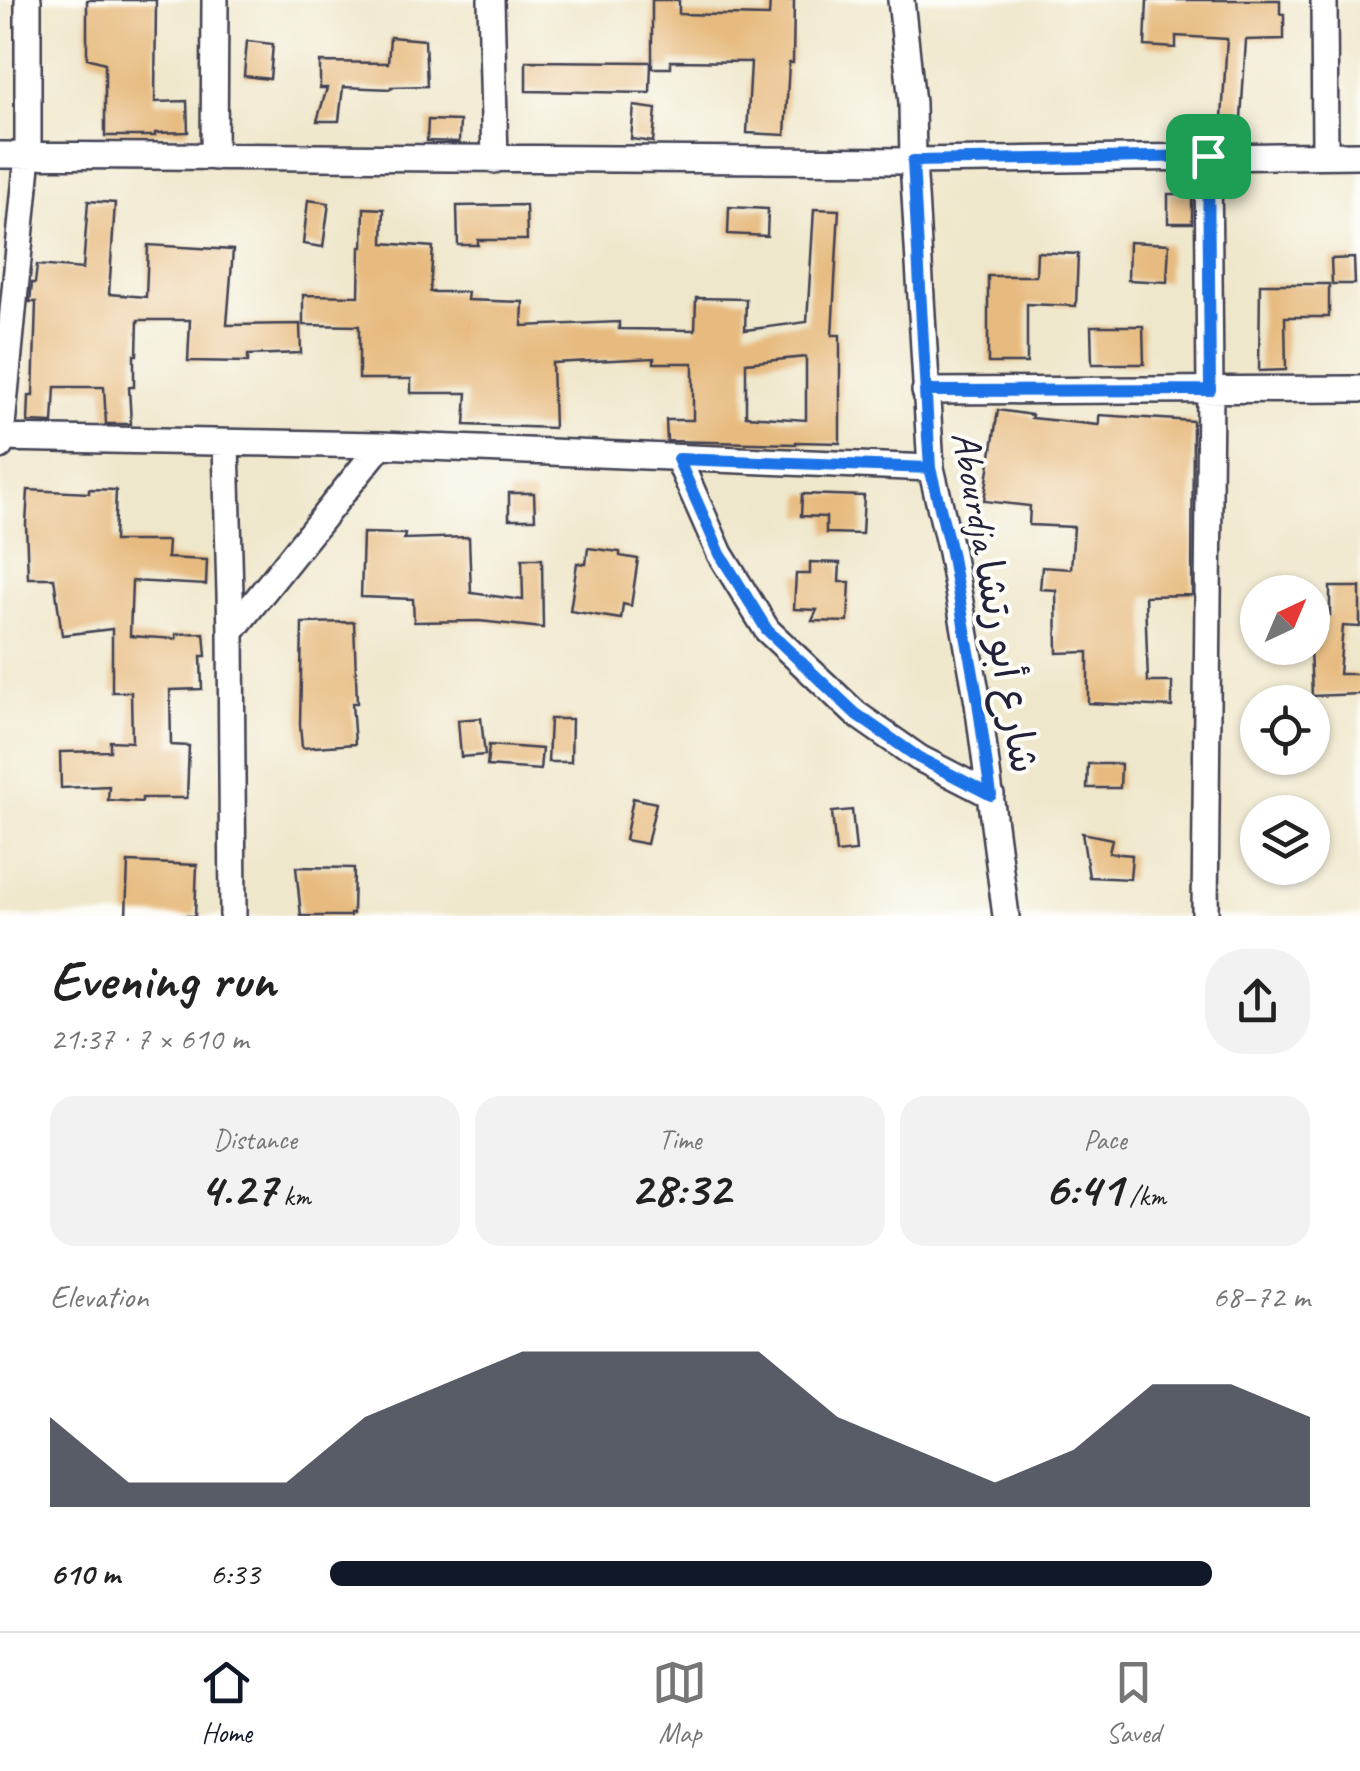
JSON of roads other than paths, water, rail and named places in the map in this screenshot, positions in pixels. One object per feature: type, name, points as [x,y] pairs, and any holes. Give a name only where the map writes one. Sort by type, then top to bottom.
[{"type":"street","points":[[28,0],[28,156],[0,441],[381,445],[930,468]]},
{"type":"street","points":[[214,0],[214,157]]},
{"type":"street","points":[[491,0],[496,160]]},
{"type":"street","name":"Abourdja شارع أبو رتشا","points":[[901,0],[912,103],[930,468],[951,552],[978,702],[1006,916]]},
{"type":"street","points":[[1324,0],[1325,154]]},
{"type":"street","points":[[0,155],[913,161],[1360,155]]},
{"type":"street","points":[[1205,916],[1208,156]]},
{"type":"street","points":[[925,391],[1360,389]]},
{"type":"street","points":[[226,443],[233,916]]},
{"type":"street","points":[[231,632],[381,445]]},
{"type":"street","points":[[678,459],[720,554],[767,630],[856,714],[919,758],[991,795]]}]
